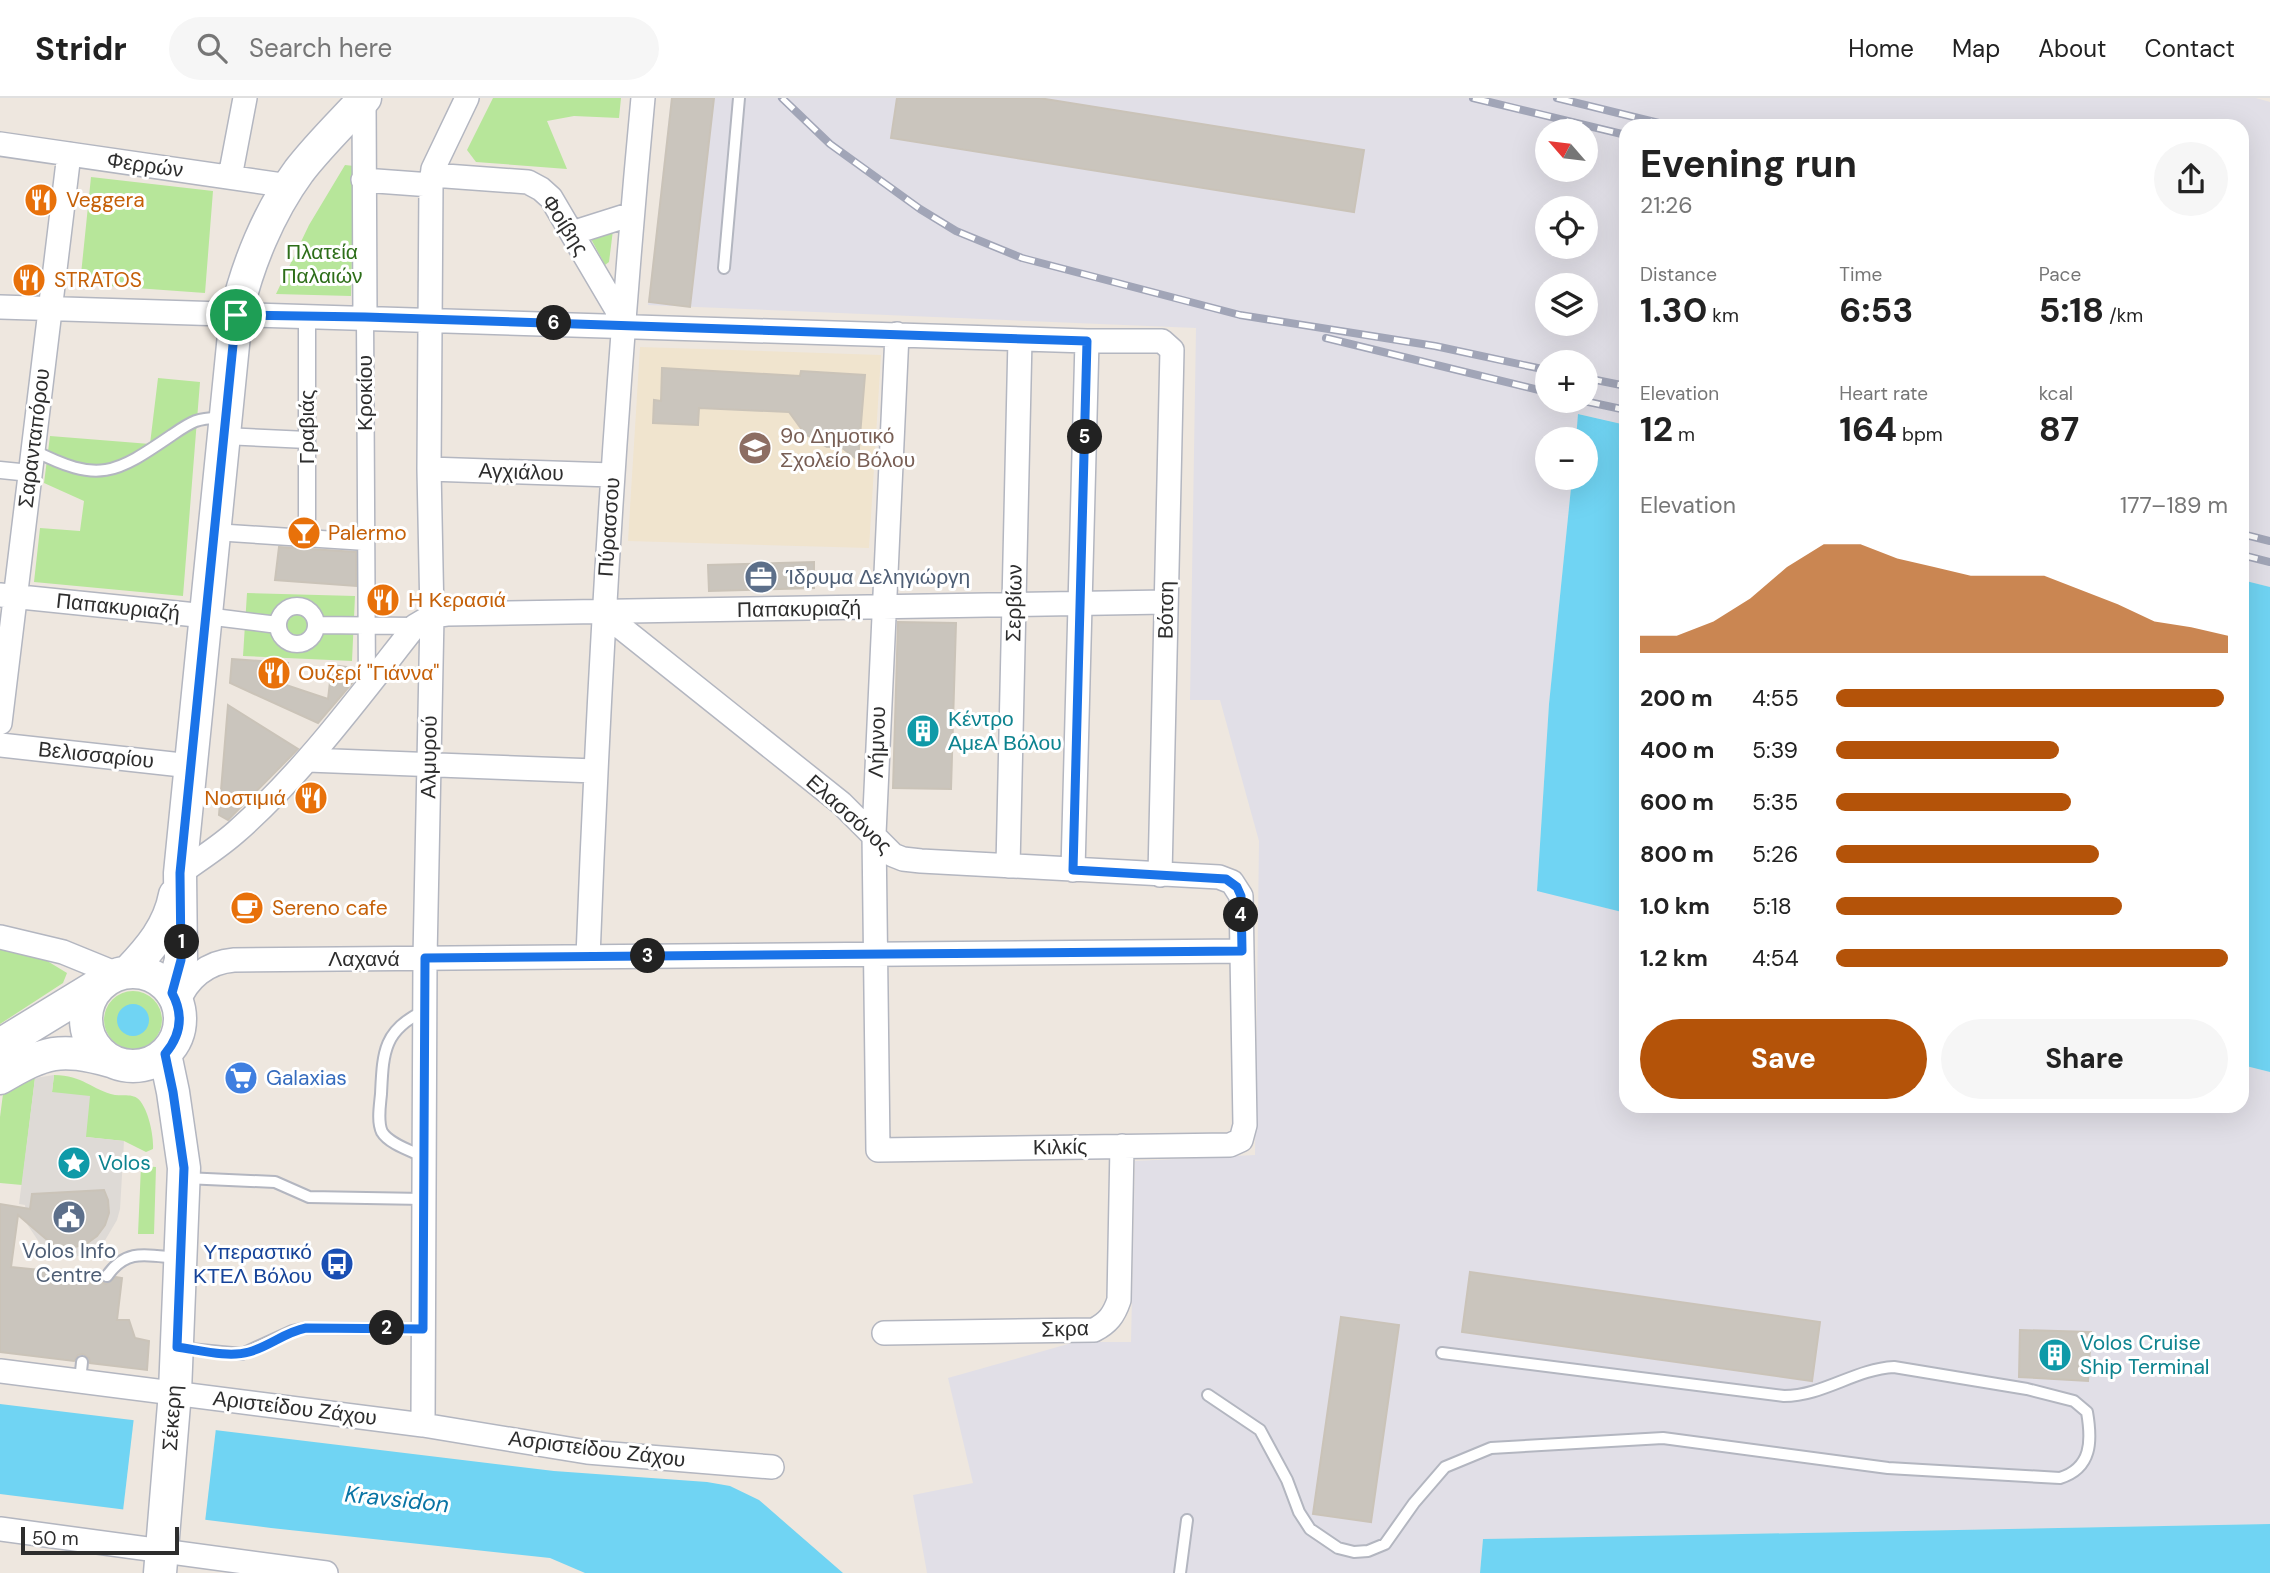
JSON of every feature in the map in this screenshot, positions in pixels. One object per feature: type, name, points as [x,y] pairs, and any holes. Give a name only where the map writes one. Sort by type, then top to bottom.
[{"type":"main road","points":[[175,998],[181,952],[180,873],[236,315],[258,249],[289,186],[306,163],[364,99]]},
{"type":"main road","points":[[111,1061],[93,1045],[85,1025],[88,1003],[155,941],[171,912],[180,873]]},
{"type":"main road","points":[[0,1045],[116,976],[150,975],[160,980],[175,998],[180,1014],[177,1036],[165,1054],[153,1062],[125,1066],[74,1052],[58,1052],[25,1064],[0,1079]]},
{"type":"main road","name":"Σέκερη","points":[[161,1553],[174,1401],[184,1178],[180,1132],[165,1054]]},
{"type":"street","points":[[230,177],[245,98]]},
{"type":"street","name":"Αλμυρού","points":[[423,1425],[424,1011],[429,764],[423,621],[429,469],[431,180],[467,98]]},
{"type":"street","name":"Πύρασσου","points":[[588,957],[603,613],[643,98]]},
{"type":"street","name":"Κροκίου","points":[[364,99],[367,687]]},
{"type":"street","name":"Φερρών","points":[[0,144],[289,186]]},
{"type":"street","name":"Σαρανταπόρου","points":[[0,723],[8,595],[30,473],[69,154]]},
{"type":"street","name":"Φοίβης","points":[[363,180],[528,181],[551,198],[624,324]]},
{"type":"street","points":[[572,233],[632,214]]},
{"type":"street","points":[[0,307],[624,324],[1087,341],[1073,870]]},
{"type":"street","name":"Γραβιάς","points":[[307,316],[307,538]]},
{"type":"street","name":"Λήμνου","points":[[878,1150],[874,834],[897,334]]},
{"type":"street","name":"Σερβίων","points":[[1007,866],[1020,339]]},
{"type":"street","name":"Βότση","points":[[1087,341],[1162,341],[1172,350],[1160,875]]},
{"type":"street","points":[[225,427],[307,440]]},
{"type":"street","name":"Αγχιάλου","points":[[429,469],[612,475]]},
{"type":"street","points":[[0,470],[30,473]]},
{"type":"street","points":[[214,532],[366,542]]},
{"type":"street","name":"Παπακυριαζή","points":[[8,595],[278,625]]},
{"type":"street","name":"Παπακυριαζή","points":[[316,625],[423,621],[447,614],[1166,602]]},
{"type":"street","points":[[297,605],[311,611],[316,625],[311,638],[297,644],[284,638],[278,625],[284,611],[297,605]]},
{"type":"street","name":"Ελασσόνος","points":[[603,613],[841,803],[892,853],[903,859],[1219,877],[1232,883],[1241,896],[1242,951]]},
{"type":"street","points":[[180,873],[234,834],[269,802],[308,760],[423,621]]},
{"type":"street","name":"Βελισσαρίου","points":[[0,745],[191,766]]},
{"type":"street","points":[[308,760],[595,771]]},
{"type":"street","points":[[0,937],[63,952],[116,976]]},
{"type":"street","name":"Λαχανά","points":[[175,998],[192,978],[227,960],[1242,951]]},
{"type":"street","name":"Κιλκίς","points":[[878,1150],[1230,1145],[1241,1140],[1245,1133],[1242,951]]},
{"type":"street","name":"Σκρα","points":[[884,1333],[1094,1330],[1106,1324],[1115,1314],[1119,1300],[1122,1146]]},
{"type":"street","name":"Αριστείδου Ζάχου","points":[[0,1371],[81,1372],[174,1401],[423,1425]]},
{"type":"street","name":"Ασριστείδου Ζάχου","points":[[423,1425],[587,1452],[772,1466]]},
{"type":"street","points":[[0,1529],[161,1553],[326,1573]]},
{"type":"lane","points":[[724,268],[739,98]]},
{"type":"lane","points":[[33,450],[71,465],[106,471],[141,457],[192,421],[205,417],[225,427]]},
{"type":"lane","points":[[424,1011],[399,1026],[388,1039],[384,1053],[380,1116],[382,1132],[391,1140],[424,1157]]},
{"type":"lane","points":[[184,1178],[275,1182],[309,1197],[424,1199]]},
{"type":"lane","points":[[107,1276],[114,1266],[125,1258],[146,1255],[181,1258]]},
{"type":"lane","points":[[177,1347],[239,1354],[254,1350],[292,1331],[306,1328],[423,1329]]},
{"type":"lane","points":[[1208,1395],[1260,1430],[1287,1480],[1299,1512],[1310,1529],[1338,1548],[1354,1552],[1368,1551],[1385,1544],[1414,1503],[1445,1467],[1491,1448],[1662,1438],[1888,1468],[2060,1478],[2073,1474],[2085,1461],[2088,1447],[2087,1412],[2074,1401],[2027,1389],[1894,1367],[1882,1367],[1849,1377],[1813,1393],[1784,1396],[1442,1353]]},
{"type":"lane","points":[[1180,1573],[1186,1520]]},
{"type":"shaded area","points":[[671,98],[2256,98],[2270,102],[2270,587],[2249,582],[2249,119],[1619,119],[1619,423],[1579,414],[1577,427],[1535,427],[1535,490],[1571,490],[1549,704],[1537,890],[1619,911],[1619,1113],[2249,1113],[2249,1067],[2270,1072],[2270,1524],[1483,1539],[1480,1573],[927,1573],[913,1495],[973,1483],[948,1378],[1075,1342],[1131,1342],[1135,1161],[1255,1155],[1259,841],[1220,700],[1190,700],[1196,328],[648,305]]},
{"type":"shaded area","name":"9ο Δημοτικό Σχολείο Βόλου","points":[[640,347],[881,355],[869,548],[628,541]]},
{"type":"shaded area","name":"Volos","points":[[54,1075],[52,1092],[90,1096],[86,1137],[124,1141],[117,1220],[104,1242],[90,1252],[78,1256],[56,1254],[41,1245],[27,1224],[25,1205],[19,1204],[35,1078]]},
{"type":"green space","points":[[493,98],[621,98],[619,118],[574,116],[547,121],[567,169],[476,162],[467,150]]},
{"type":"green space","name":"Πλατεία Παλαιών","points":[[345,165],[354,166],[351,296],[276,294],[309,225]]},
{"type":"green space","points":[[91,177],[213,191],[205,293],[80,284]]},
{"type":"green space","points":[[613,230],[609,262],[605,265],[591,239]]},
{"type":"green space","points":[[158,378],[200,382],[183,596],[34,582],[40,528],[80,531],[84,501],[44,483],[50,436],[150,444]]},
{"type":"green space","points":[[247,593],[355,596],[352,661],[243,656]]},
{"type":"green space","points":[[0,949],[44,959],[67,973],[63,983],[0,1024]]},
{"type":"green space","points":[[127,991],[139,991],[154,999],[162,1014],[162,1026],[154,1041],[139,1049],[127,1049],[112,1041],[104,1026],[104,1014],[112,999]]},
{"type":"green space","points":[[54,1075],[73,1077],[115,1095],[137,1098],[150,1122],[153,1149],[146,1152],[124,1141],[86,1137],[52,1092]]},
{"type":"green space","points":[[35,1078],[22,1185],[0,1183],[0,1117],[3,1094]]},
{"type":"green space","points":[[141,1166],[156,1167],[154,1234],[138,1234]]},
{"type":"water","points":[[1578,414],[1619,423],[1619,911],[1537,891],[1549,704],[1571,490],[1598,490],[1598,427],[1577,427]]},
{"type":"water","points":[[2249,582],[2270,587],[2270,1072],[2249,1067]]},
{"type":"water","points":[[133,1004],[144,1009],[149,1020],[144,1031],[133,1036],[122,1031],[117,1020],[122,1009]]},
{"type":"water","name":"Kravsidon","points":[[0,1404],[554,1471],[730,1486],[759,1500],[843,1573],[585,1573],[550,1558],[271,1528],[0,1494]]},
{"type":"water","points":[[2270,1524],[2270,1573],[1480,1573],[1483,1539]]},
{"type":"pier","points":[[134,1417],[216,1428],[205,1522],[123,1511]]},
{"type":"building","points":[[672,98],[714,98],[690,307],[649,302]]},
{"type":"building","points":[[897,98],[1039,98],[1364,150],[1354,212],[891,138]]},
{"type":"building","points":[[662,368],[800,376],[801,371],[865,375],[858,460],[841,447],[827,447],[805,434],[789,412],[699,408],[698,425],[653,423],[654,400],[661,401]]},
{"type":"building","points":[[279,547],[356,552],[356,586],[275,580]]},
{"type":"building","name":"Ίδρυμα Δεληγιώργη","points":[[814,562],[814,588],[709,591],[708,565]]},
{"type":"building","name":"Κέντρο ΑμεΑ Βόλου","points":[[898,622],[956,623],[951,789],[893,788]]},
{"type":"building","points":[[232,659],[288,663],[286,685],[328,699],[332,665],[354,668],[353,682],[318,723],[230,683]]},
{"type":"building","points":[[228,705],[298,749],[228,820],[219,815]]},
{"type":"building","points":[[104,1190],[109,1213],[105,1225],[97,1236],[86,1244],[60,1251],[18,1215],[11,1267],[99,1276],[106,1284],[116,1277],[122,1278],[117,1320],[129,1320],[135,1338],[149,1341],[147,1370],[90,1363],[89,1358],[83,1354],[78,1355],[74,1361],[0,1352],[0,1204],[30,1209],[32,1194]]},
{"type":"building","points":[[1470,1272],[1820,1322],[1812,1381],[1462,1332]]},
{"type":"building","points":[[1341,1317],[1399,1325],[1371,1522],[1313,1514]]},
{"type":"building","name":"Volos Cruise Ship Terminal","points":[[2020,1330],[2091,1332],[2088,1381],[2019,1377]]},
{"type":"railway","points":[[782,98],[830,144],[920,209],[956,231],[1022,258],[1240,315],[1435,346],[1535,367]]},
{"type":"railway","points":[[1473,98],[1619,133]]},
{"type":"railway","points":[[1557,98],[1642,119]]},
{"type":"railway","points":[[1326,338],[1535,389]]},
{"type":"railway","points":[[1598,380],[1619,385]]},
{"type":"railway","points":[[1598,404],[1619,408]]},
{"type":"railway","points":[[2249,536],[2270,541]]},
{"type":"railway","points":[[2249,557],[2270,562]]},
{"type":"place","name":"Veggera","points":[[41,200]]},
{"type":"place","name":"STRATOS","points":[[29,280]]},
{"type":"place","name":"9ο Δημοτικό Σχολείο Βόλου","points":[[755,448]]},
{"type":"place","name":"Palermo","points":[[304,533]]},
{"type":"place","name":"Ίδρυμα Δεληγιώργη","points":[[761,577]]},
{"type":"place","name":"Η Κερασιά","points":[[383,600]]},
{"type":"place","name":"Ουζερί \"Γιάννα\"","points":[[274,673]]},
{"type":"place","name":"Κέντρο ΑμεΑ Βόλου","points":[[923,731]]},
{"type":"place","name":"Νοστιμιά","points":[[311,798]]},
{"type":"place","name":"Sereno cafe","points":[[247,908]]},
{"type":"place","name":"Galaxias","points":[[241,1078]]},
{"type":"place","name":"Volos","points":[[74,1163]]},
{"type":"place","name":"Volos Info Centre","points":[[69,1217]]},
{"type":"place","name":"Υπεραστικό ΚΤΕΛ Βόλου","points":[[337,1264]]},
{"type":"place","name":"Volos Cruise Ship Terminal","points":[[2055,1355]]},
{"type":"route","points":[[236,315],[1087,341],[1073,870],[1226,879],[1237,887],[1241,896],[1242,951],[425,958],[423,1329],[306,1328],[292,1331],[254,1350],[239,1354],[177,1347],[184,1168],[165,1054],[172,1046],[180,1025],[178,1003],[172,993],[181,960],[180,873],[236,315]]}]
